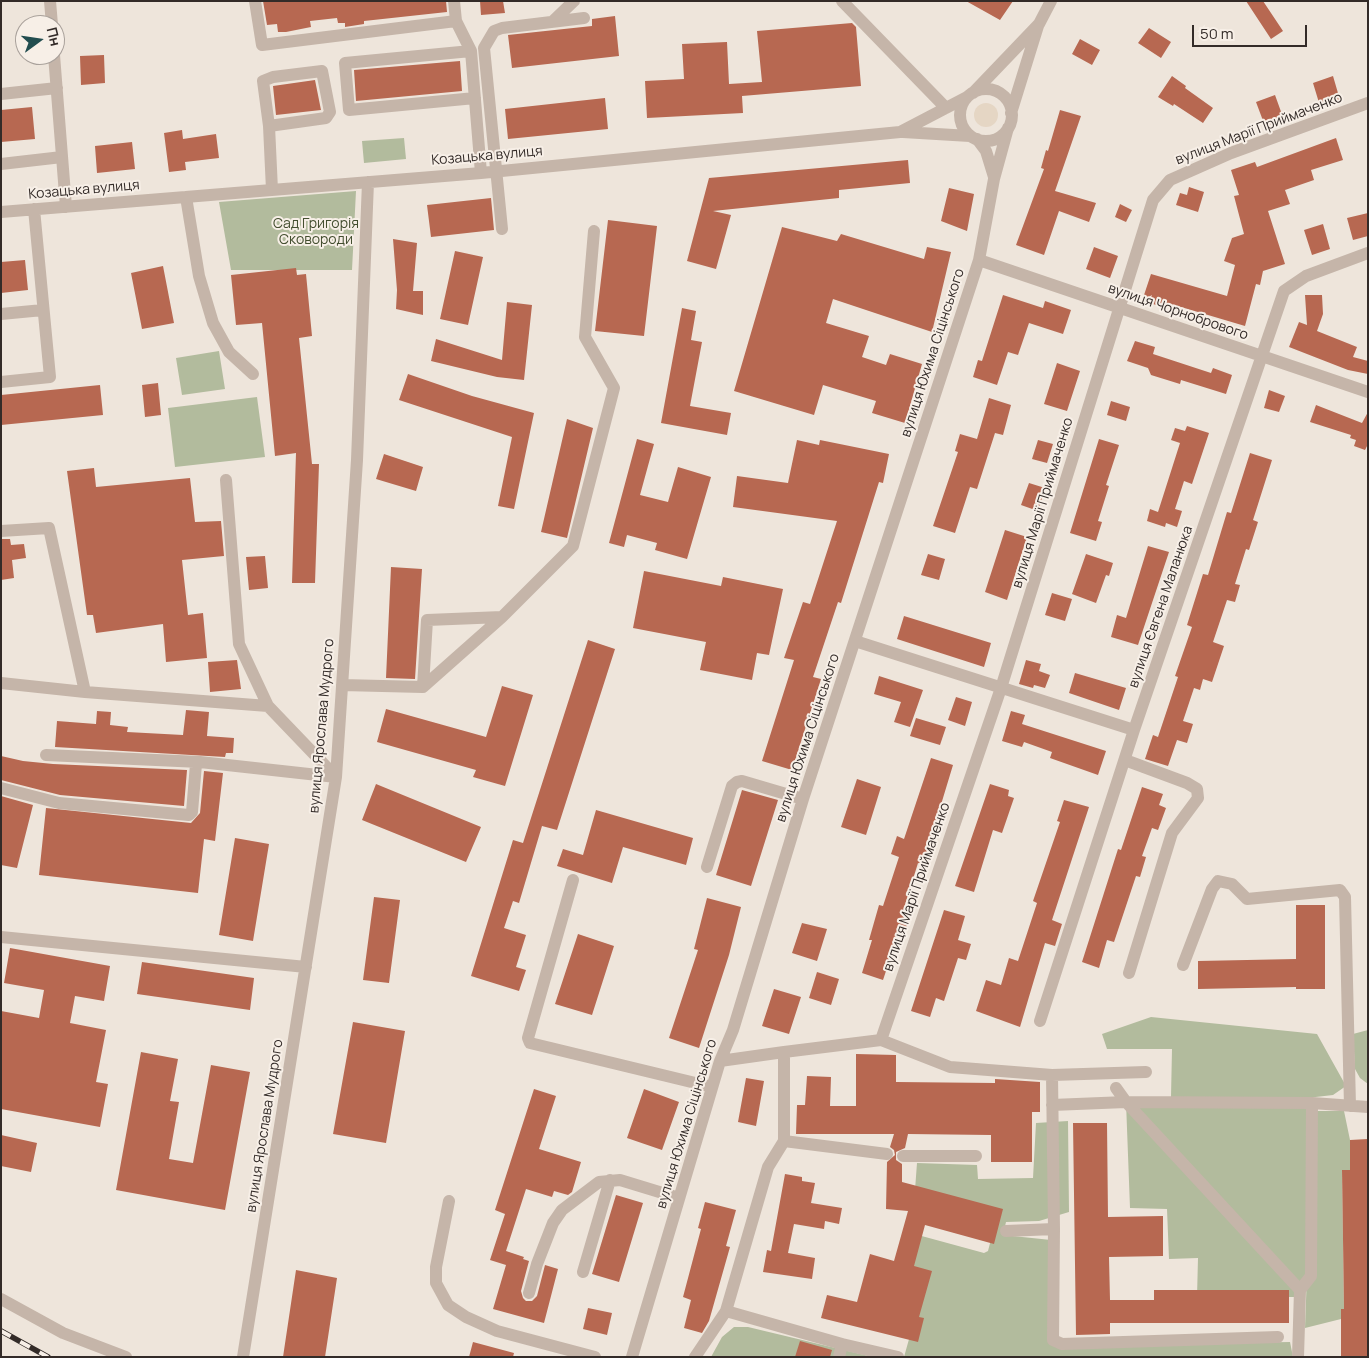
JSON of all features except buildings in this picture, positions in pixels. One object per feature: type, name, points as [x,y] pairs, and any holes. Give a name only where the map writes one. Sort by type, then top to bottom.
[{"type":"street","points":[[50,1],[51,15]]},
{"type":"street","points":[[255,1],[262,45],[456,21]]},
{"type":"street","points":[[454,1],[456,21],[471,51],[481,173]]},
{"type":"street","points":[[552,22],[574,1]]},
{"type":"street","points":[[842,1],[946,108]]},
{"type":"street","name":"Козацька вулиця","points":[[1,212],[481,173],[900,132],[970,95],[1039,24],[1051,1]]},
{"type":"street","points":[[502,229],[498,171],[484,48],[494,32],[502,28],[584,18]]},
{"type":"street","points":[[900,132],[932,132],[991,140],[998,138],[1008,128],[1039,24]]},
{"type":"street","points":[[471,51],[345,63],[349,110],[475,98]]},
{"type":"street","points":[[55,65],[66,206]]},
{"type":"street","points":[[269,126],[326,118],[330,112],[322,70],[263,80],[269,126],[272,190]]},
{"type":"street","points":[[1,94],[57,88]]},
{"type":"street","points":[[994,179],[986,151],[965,131],[960,117],[960,110],[970,95],[987,90],[1001,95],[1006,100],[1011,113]]},
{"type":"street","name":"вулиця Марії Приймаченко","points":[[881,1040],[1001,688],[1153,200],[1170,180],[1231,153],[1368,103]]},
{"type":"street","name":"вулиця Юхима Сіцінського","points":[[632,1357],[720,1061],[733,1030],[804,799],[980,260],[994,179],[1008,128]]},
{"type":"street","points":[[1,164],[62,157]]},
{"type":"street","name":"вулиця Ярослава Мудрого","points":[[243,1357],[336,777],[357,460],[368,182]]},
{"type":"street","points":[[186,197],[199,276],[213,323],[229,352],[253,374]]},
{"type":"street","points":[[1,382],[50,378],[34,210]]},
{"type":"street","points":[[342,685],[423,687],[502,617],[573,546],[614,388],[585,337],[594,231]]},
{"type":"street","name":"вулиця Євгена Маланюка","points":[[1040,1022],[1134,730],[1284,291],[1306,276],[1368,253]]},
{"type":"street","name":"вулиця Чорнобрового","points":[[980,260],[1368,392]]},
{"type":"street","points":[[1,314],[44,310]]},
{"type":"street","points":[[226,480],[239,644],[268,706],[336,777]]},
{"type":"street","points":[[1,530],[49,528],[85,692]]},
{"type":"street","points":[[423,687],[428,620],[502,617]]},
{"type":"street","points":[[855,641],[1134,730]]},
{"type":"street","points":[[1,682],[85,692],[268,706]]},
{"type":"street","points":[[46,755],[200,762],[336,777]]},
{"type":"street","points":[[1124,760],[1187,783],[1197,789],[1198,798],[1172,833],[1129,973]]},
{"type":"street","points":[[1,788],[59,803],[189,816],[192,812],[196,764],[200,762]]},
{"type":"street","points":[[707,867],[732,786],[737,782],[742,781],[804,799]]},
{"type":"street","points":[[573,880],[528,1038],[530,1043],[712,1087]]},
{"type":"street","points":[[1183,965],[1212,889],[1218,882],[1232,884],[1247,899],[1340,890],[1345,897],[1350,1106]]},
{"type":"street","points":[[1,938],[306,967]]},
{"type":"street","points":[[720,1061],[881,1040],[950,1067],[1052,1075],[1146,1072]]},
{"type":"street","points":[[695,1357],[726,1311],[768,1167],[784,1141],[784,1052]]},
{"type":"street","points":[[1052,1075],[1054,1340],[1062,1344],[1278,1337]]},
{"type":"street","points":[[1116,1088],[1126,1102],[1300,1290]]},
{"type":"street","points":[[1052,1105],[1126,1102],[1312,1104],[1368,1107]]},
{"type":"street","points":[[1298,1357],[1300,1290],[1311,1276],[1312,1104]]},
{"type":"street","points":[[784,1141],[888,1154]]},
{"type":"street","points":[[903,1156],[976,1156]]},
{"type":"street","points":[[583,1272],[610,1180]]},
{"type":"street","points":[[529,1293],[547,1237],[562,1210],[599,1182],[620,1180],[679,1198]]},
{"type":"street","points":[[449,1201],[436,1267],[436,1283],[440,1295],[448,1306],[466,1317],[497,1331],[595,1357]]},
{"type":"street","points":[[1006,1231],[1054,1229]]},
{"type":"street","points":[[1,1299],[63,1332],[126,1357]]},
{"type":"street","points":[[726,1311],[842,1344],[898,1357]]},
{"type":"street","points":[[839,1357],[842,1344]]},
{"type":"green space","points":[[404,138],[406,159],[364,163],[362,141]]},
{"type":"green space","name":"Сад Григорія Сковороди","points":[[356,191],[352,270],[231,270],[219,202]]},
{"type":"green space","points":[[219,351],[225,389],[182,395],[176,358]]},
{"type":"green space","points":[[257,397],[265,457],[175,467],[168,408]]},
{"type":"green space","points":[[1151,1017],[1317,1034],[1346,1086],[1333,1095],[1307,1098],[1171,1097],[1172,1049],[1107,1049],[1102,1034]]},
{"type":"green space","points":[[1368,1030],[1368,1084],[1360,1078],[1355,1069],[1353,1034]]},
{"type":"green space","points":[[1126,1102],[1312,1104],[1311,1276],[1299,1297],[1197,1297],[1198,1258],[1169,1259],[1167,1209],[1130,1208]]},
{"type":"green space","points":[[1313,1111],[1344,1111],[1350,1140],[1350,1170],[1342,1170],[1344,1309],[1341,1310],[1341,1319],[1305,1328]]},
{"type":"green space","points":[[1068,1121],[1069,1212],[1039,1221],[1006,1222],[1003,1235],[1051,1240],[1051,1341],[1063,1346],[1290,1342],[1293,1357],[904,1357],[927,1275],[909,1270],[918,1235],[984,1253],[988,1251],[997,1216],[915,1190],[917,1163],[977,1165],[978,1179],[1033,1178],[1036,1123]]},
{"type":"green space","points":[[734,1327],[748,1327],[873,1357],[711,1357],[722,1337]]},
{"type":"shaded area","points":[[986,103],[994,107],[998,115],[994,123],[986,127],[978,123],[974,115],[978,107]]},
{"type":"railway","points":[[1,1331],[48,1357]]}]
